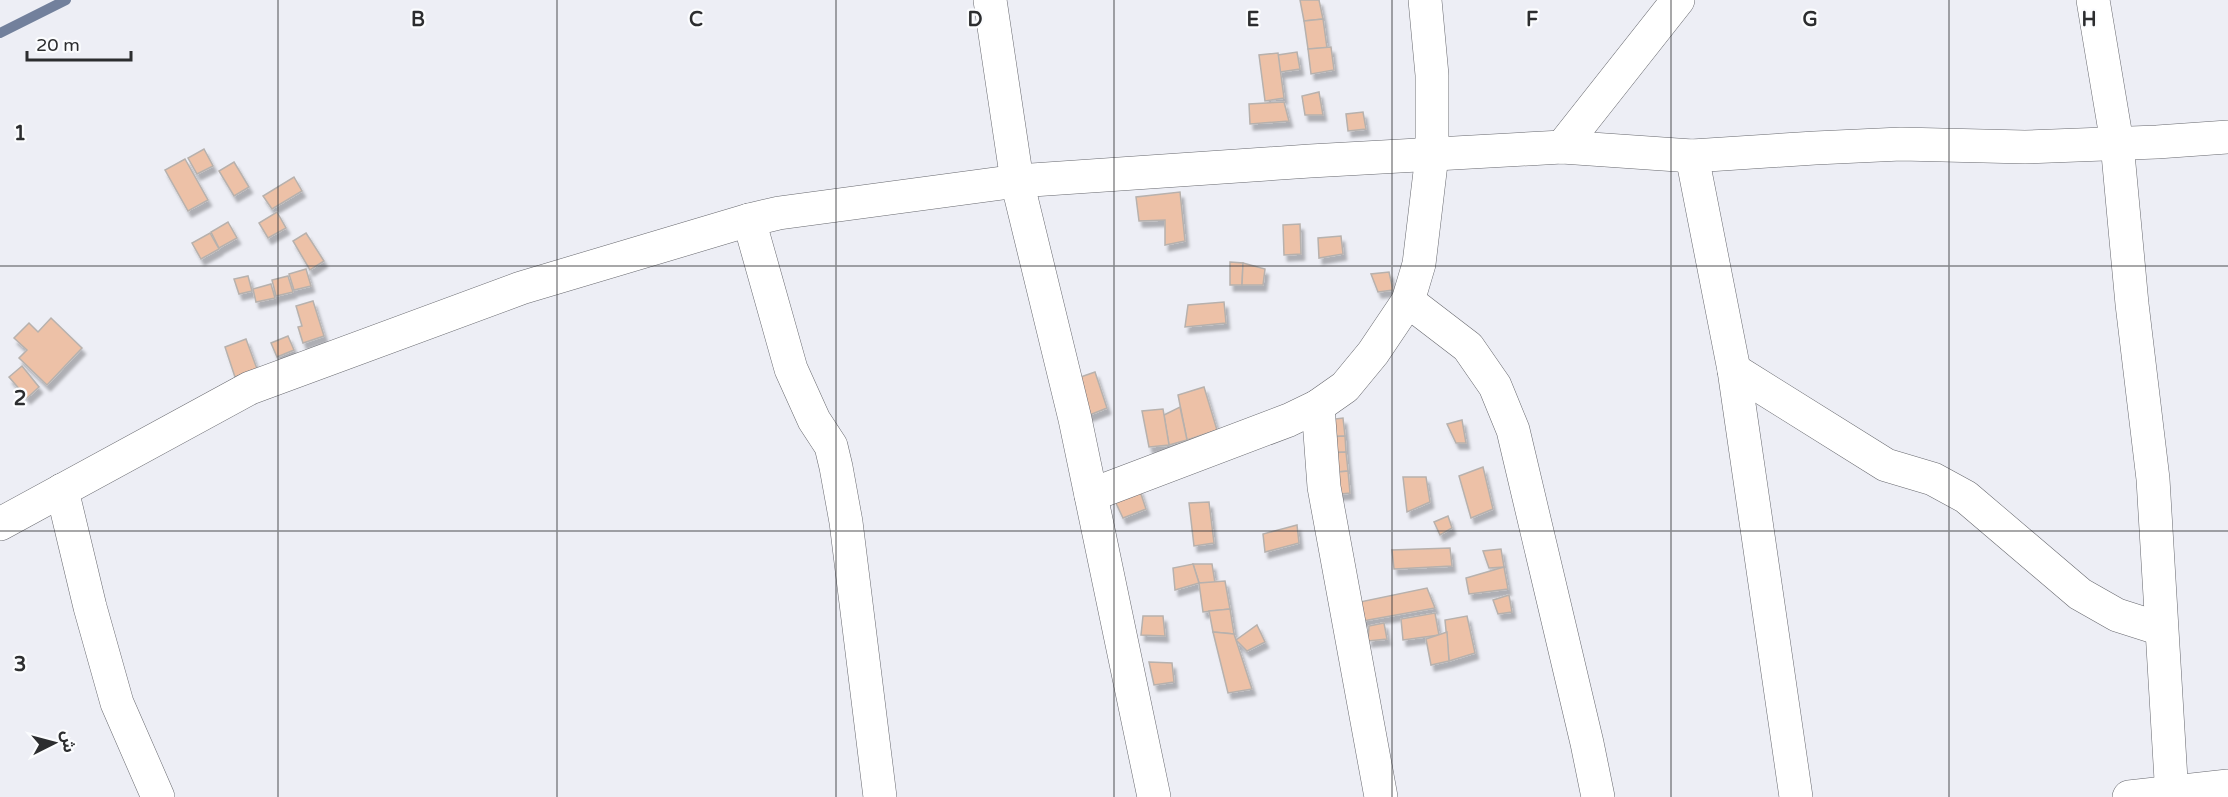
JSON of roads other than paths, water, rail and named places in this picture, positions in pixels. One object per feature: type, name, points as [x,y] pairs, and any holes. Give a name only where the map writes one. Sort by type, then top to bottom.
[{"type":"street","points":[[990,0],[1017,181],[1075,419],[1154,797]]},
{"type":"street","points":[[1091,495],[1289,420],[1318,406],[1345,387],[1373,353],[1408,302],[1419,264],[1432,155],[1432,75],[1425,0]]},
{"type":"street","points":[[1562,147],[1678,0]]},
{"type":"street","points":[[2093,0],[2117,143],[2132,304],[2154,479],[2171,795]]},
{"type":"street","points":[[0,524],[250,388],[521,288],[779,213],[1017,181],[1310,160],[1562,147],[1692,156],[1901,144],[2025,147],[2228,137]]},
{"type":"street","points":[[1692,156],[1734,370],[1796,797]]},
{"type":"street","points":[[749,220],[791,369],[814,420],[831,446],[836,467],[846,522],[880,797]]},
{"type":"street","points":[[1408,302],[1468,346],[1495,386],[1513,430],[1598,797]]},
{"type":"street","points":[[1734,370],[1886,465],[1933,479],[1966,497],[2080,594],[2117,615],[2161,629]]},
{"type":"street","points":[[1318,406],[1324,488],[1381,797]]},
{"type":"street","points":[[62,490],[90,607],[117,703],[158,797]]},
{"type":"street","points":[[2129,797],[2171,795],[2228,786]]},
{"type":"waterway","points":[[0,33],[66,0]]}]
